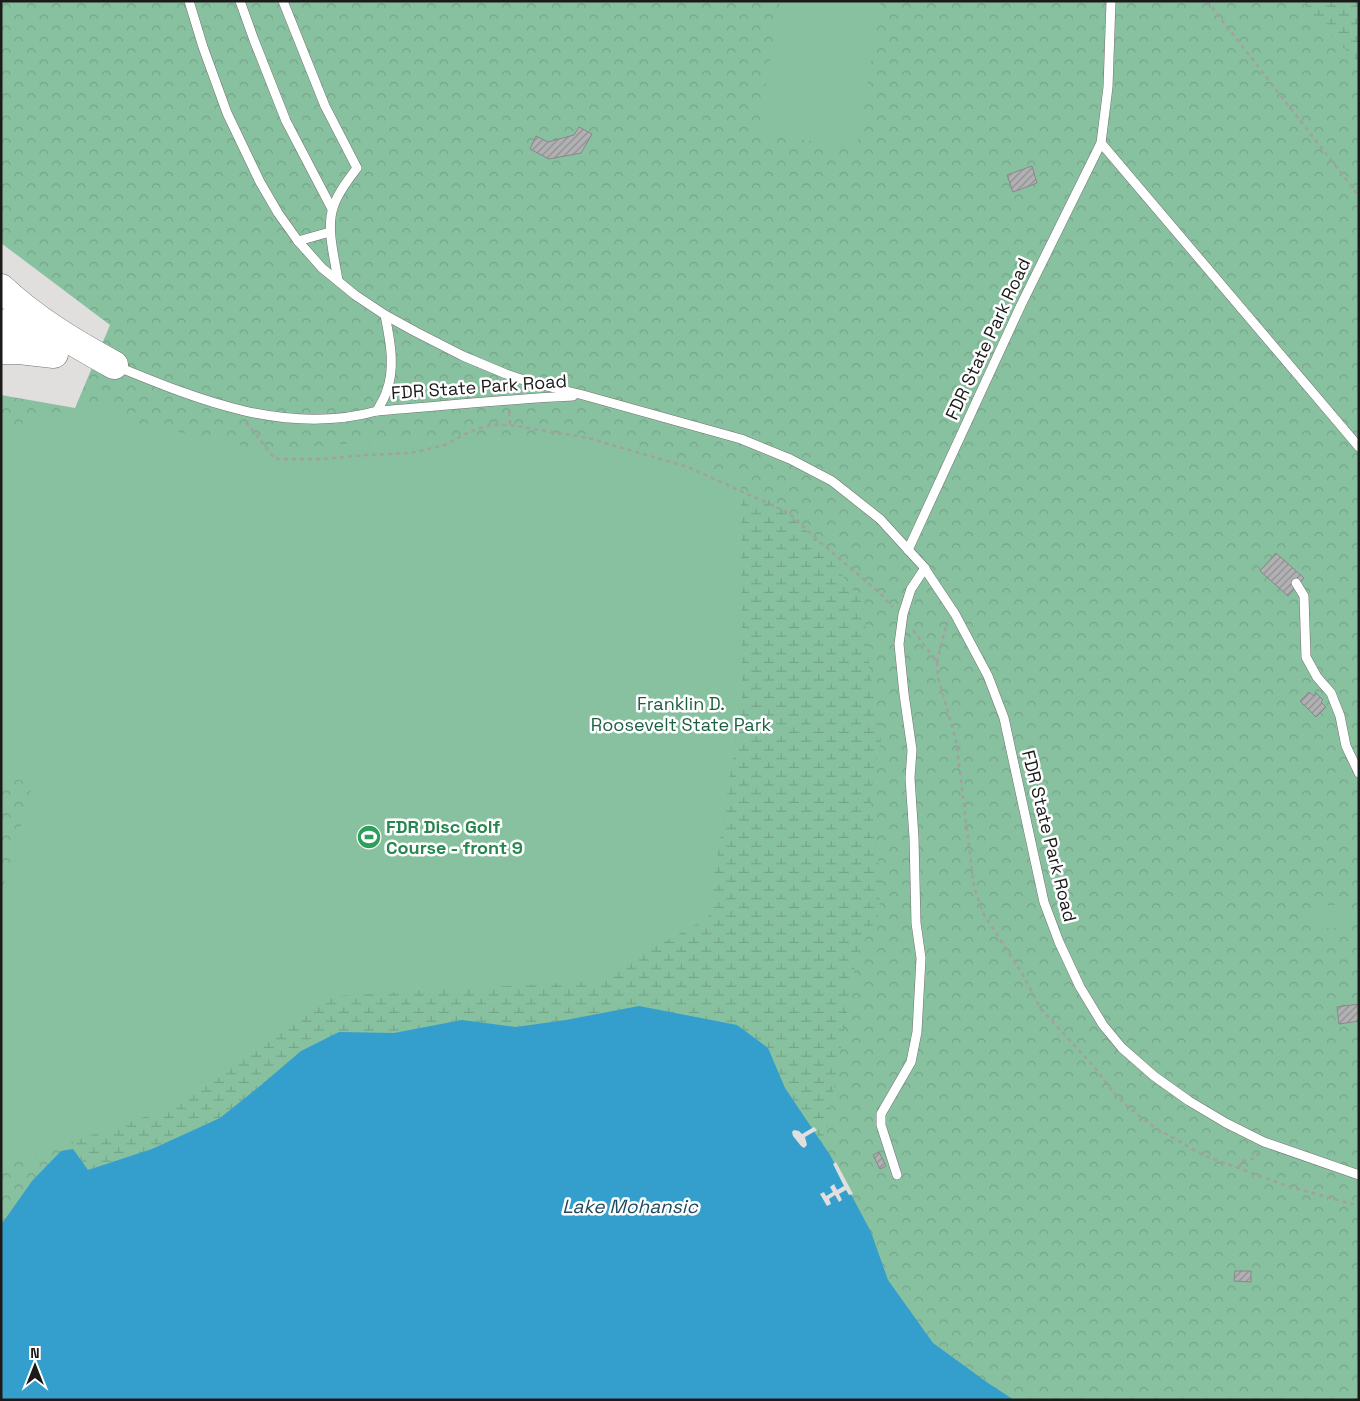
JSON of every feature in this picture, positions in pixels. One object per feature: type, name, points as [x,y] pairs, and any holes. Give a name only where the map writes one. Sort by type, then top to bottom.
[{"type":"highway","points":[[1,288],[29,312],[57,332],[114,365]]},
{"type":"highway","points":[[1,323],[114,365]]},
{"type":"highway","points":[[1,350],[19,350],[74,357],[114,365]]},
{"type":"lane","name":"FDR State Park Road","points":[[189,1],[226,113],[260,182],[278,213],[298,240],[322,268],[355,295],[384,315],[464,356],[506,374],[741,439],[790,459],[832,481],[880,519],[925,568],[950,607],[988,676],[1004,718],[1044,902],[1059,942],[1080,987],[1103,1025],[1122,1048],[1154,1076],[1226,1123],[1264,1142],[1359,1175]]},
{"type":"lane","points":[[240,1],[286,121],[332,209]]},
{"type":"lane","points":[[283,1],[325,106],[357,168],[345,184],[332,209],[330,232],[338,281]]},
{"type":"lane","name":"FDR State Park Road","points":[[908,550],[1021,305],[1101,142],[1108,87],[1111,1]]},
{"type":"lane","points":[[1101,142],[1359,446]]},
{"type":"lane","points":[[298,240],[330,232]]},
{"type":"lane","name":"FDR State Park Road","points":[[377,411],[386,394],[392,366],[391,346],[384,315]]},
{"type":"lane","name":"FDR State Park Road","points":[[114,365],[186,394],[235,409],[268,416],[306,419],[333,419],[359,416],[377,411],[583,395]]},
{"type":"lane","points":[[897,1175],[881,1125],[881,1114],[911,1062],[917,1032],[921,958],[916,923],[910,778],[912,750],[899,644],[902,616],[911,589],[925,568]]},
{"type":"lane","points":[[1296,583],[1304,596],[1306,657],[1317,677],[1331,693],[1340,716],[1346,746],[1359,773]]},
{"type":"path","points":[[1207,1],[1359,196]]},
{"type":"path","points":[[235,409],[275,459],[321,459],[411,453],[445,445],[470,432],[490,425],[510,425],[588,438],[688,467],[789,513],[902,616],[937,662]]},
{"type":"path","points":[[950,607],[937,662],[938,677],[956,740],[974,887],[983,912],[1020,970],[1041,1009],[1096,1070],[1112,1091],[1129,1108],[1154,1127],[1203,1155],[1287,1186],[1359,1206]]},
{"type":"path","points":[[1238,1168],[1243,1162],[1256,1158],[1264,1142]]},
{"type":"green space","name":"Franklin D. Roosevelt State Park","points":[[1,1],[1359,1],[1359,1400],[1,1400],[1,395],[75,408],[110,325],[1,243]]},
{"type":"green space","points":[[780,1],[881,1],[857,149],[758,132]]},
{"type":"green space","points":[[1303,1],[1359,1],[1359,62],[1317,24]]},
{"type":"green space","name":"FDR Disc Golf Course - front 9","points":[[109,398],[133,422],[262,450],[427,438],[592,434],[741,478],[742,699],[708,918],[593,981],[334,996],[153,1114],[1,1166],[1,894],[34,780],[1,780],[1,430]]},
{"type":"green space","points":[[768,496],[815,538],[864,605],[869,667],[881,740],[870,796],[878,856],[880,912],[857,955],[824,1145],[785,1088],[768,1048],[737,1025],[566,1020],[516,1027],[462,1020],[394,1033],[339,1032],[260,1086],[220,1118],[152,1149],[88,1170],[73,1149],[79,1111],[719,503]]},
{"type":"green space","points":[[1352,904],[1353,927],[1313,929],[1312,906]]},
{"type":"water","name":"Lake Mohansic","points":[[639,1006],[737,1025],[768,1048],[785,1088],[830,1155],[871,1232],[888,1280],[933,1343],[1014,1400],[1,1400],[1,1225],[32,1181],[61,1151],[73,1149],[88,1170],[152,1149],[220,1118],[301,1051],[339,1032],[394,1033],[462,1020],[516,1027],[566,1020]]},
{"type":"pier","points":[[814,1127],[817,1130],[805,1137],[807,1145],[804,1148],[793,1136],[792,1132],[794,1130],[799,1131],[802,1134]]},
{"type":"pier","points":[[836,1162],[853,1194],[849,1195],[846,1190],[839,1194],[842,1200],[839,1202],[835,1195],[829,1199],[831,1204],[827,1206],[820,1194],[824,1192],[826,1196],[833,1192],[830,1187],[834,1184],[837,1190],[844,1186],[833,1164]]},
{"type":"building","points":[[579,127],[592,134],[581,153],[549,159],[530,149],[536,136],[548,142],[574,135]]},
{"type":"building","points":[[1032,166],[1037,183],[1013,192],[1007,175]]},
{"type":"building","points":[[1276,553],[1304,578],[1288,596],[1260,571]]},
{"type":"building","points":[[1309,692],[1314,696],[1316,693],[1323,700],[1321,702],[1326,707],[1316,717],[1300,701]]},
{"type":"building","points":[[1359,1004],[1359,1021],[1339,1024],[1337,1007]]},
{"type":"building","points":[[879,1152],[886,1166],[880,1169],[873,1155]]},
{"type":"building","points":[[1235,1271],[1251,1271],[1251,1282],[1234,1281]]},
{"type":"place","name":"FDR Disc Golf Course - front 9","points":[[369,837]]}]
